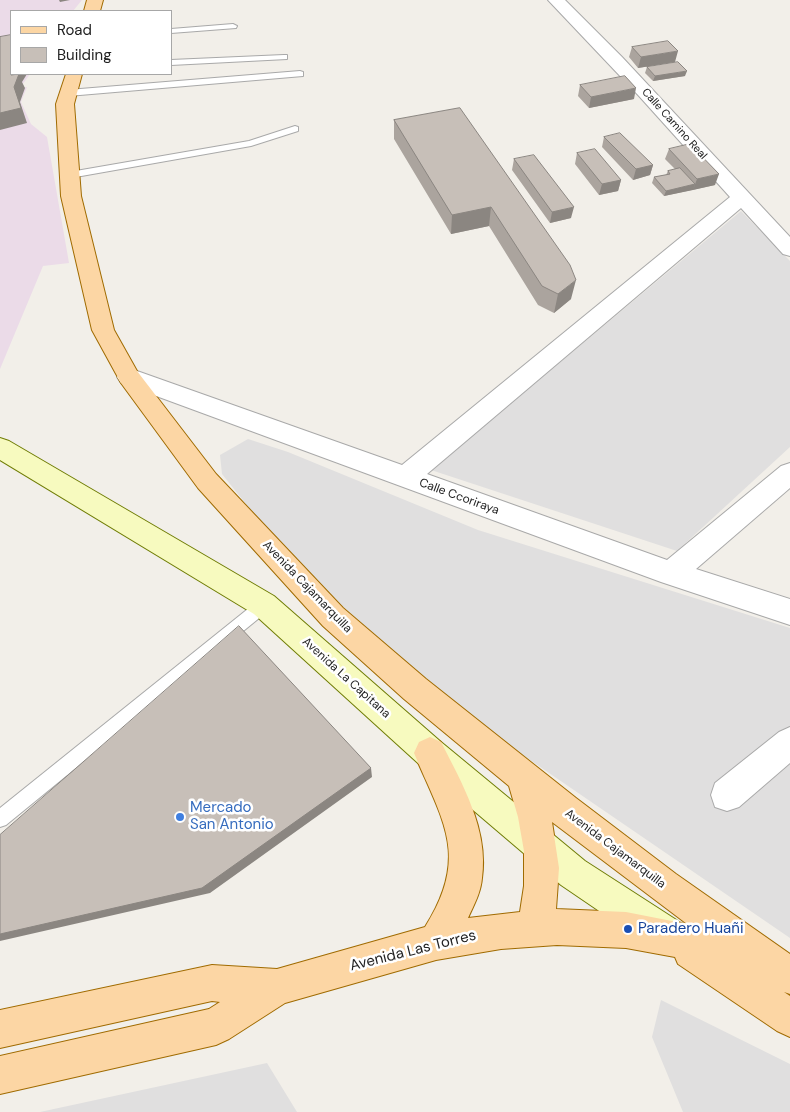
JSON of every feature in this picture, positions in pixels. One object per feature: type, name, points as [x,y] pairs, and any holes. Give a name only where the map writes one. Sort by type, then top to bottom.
[{"type":"main road","name":"Avenida Cajamarquilla","points":[[71,83],[65,104],[71,196],[103,330],[129,377],[207,481],[333,617],[415,689],[522,777],[664,886],[790,976]]},
{"type":"main road","points":[[430,753],[456,807],[466,858],[460,896],[436,942]]},
{"type":"main road","points":[[522,777],[542,847],[543,877],[535,928]]},
{"type":"main road","name":"Avenida Las Torres","points":[[0,1075],[216,1026],[277,987],[436,942],[493,932],[574,927],[626,930],[707,946],[741,958],[790,980]]},
{"type":"main road","name":"Avenida Las Torres","points":[[671,938],[790,1018]]},
{"type":"main road","name":"Avenida Las Torres","points":[[0,1029],[212,983],[277,987]]},
{"type":"street","name":"Calle Camino Real","points":[[556,0],[606,48],[741,198],[790,249]]},
{"type":"street","points":[[585,9],[585,28]]},
{"type":"street","points":[[406,477],[741,198]]},
{"type":"street","name":"Calle Ccoriraya","points":[[129,377],[671,573],[790,612]]},
{"type":"street","name":"Avenida La Capitana","points":[[0,448],[264,605],[430,753],[542,847],[594,888],[671,938]]},
{"type":"street","points":[[671,573],[790,473]]},
{"type":"street","points":[[727,795],[790,743]]},
{"type":"lane","points":[[172,31],[233,26]]},
{"type":"lane","points":[[172,63],[284,57]]},
{"type":"lane","points":[[71,83],[300,74]]},
{"type":"lane","points":[[70,176],[251,143],[295,129]]},
{"type":"lane","points":[[0,819],[264,605]]},
{"type":"shaded area","points":[[0,0],[82,0],[74,10],[10,10],[10,75],[29,75],[20,88],[27,87],[21,102],[31,124],[47,137],[69,263],[43,266],[0,369]]},
{"type":"shaded area","points":[[741,211],[790,261],[790,447],[677,551],[431,470]]},
{"type":"shaded area","points":[[248,439],[288,452],[478,530],[790,628],[790,938],[476,723],[293,563],[222,474],[220,455]]},
{"type":"shaded area","points":[[661,1000],[790,1064],[790,1112],[683,1112],[652,1037]]},
{"type":"shaded area","points":[[267,1063],[297,1112],[40,1112]]},
{"type":"building","points":[[10,35],[10,75],[19,75],[14,87],[21,108],[0,113],[0,37]]},
{"type":"building","points":[[668,41],[678,51],[641,57],[632,47]]},
{"type":"building","points":[[678,62],[687,71],[655,76],[647,67]]},
{"type":"building","points":[[625,76],[636,88],[591,97],[580,85]]},
{"type":"building","points":[[460,108],[570,265],[576,280],[558,294],[542,286],[491,207],[452,215],[394,120]]},
{"type":"building","points":[[620,133],[653,165],[636,169],[604,137]]},
{"type":"building","points":[[690,144],[719,174],[697,179],[669,149]]},
{"type":"building","points":[[595,149],[621,180],[602,184],[577,153]]},
{"type":"building","points":[[534,155],[574,207],[552,212],[514,159]]},
{"type":"building","points":[[680,168],[695,184],[666,191],[654,177],[670,174],[668,171]]},
{"type":"building","name":"Mercado San Antonio","points":[[239,626],[371,768],[202,888],[0,934],[0,835]]},
{"type":"place","name":"Mercado San Antonio","points":[[180,817]]},
{"type":"place","name":"Paradero Huañi","points":[[628,929]]}]
